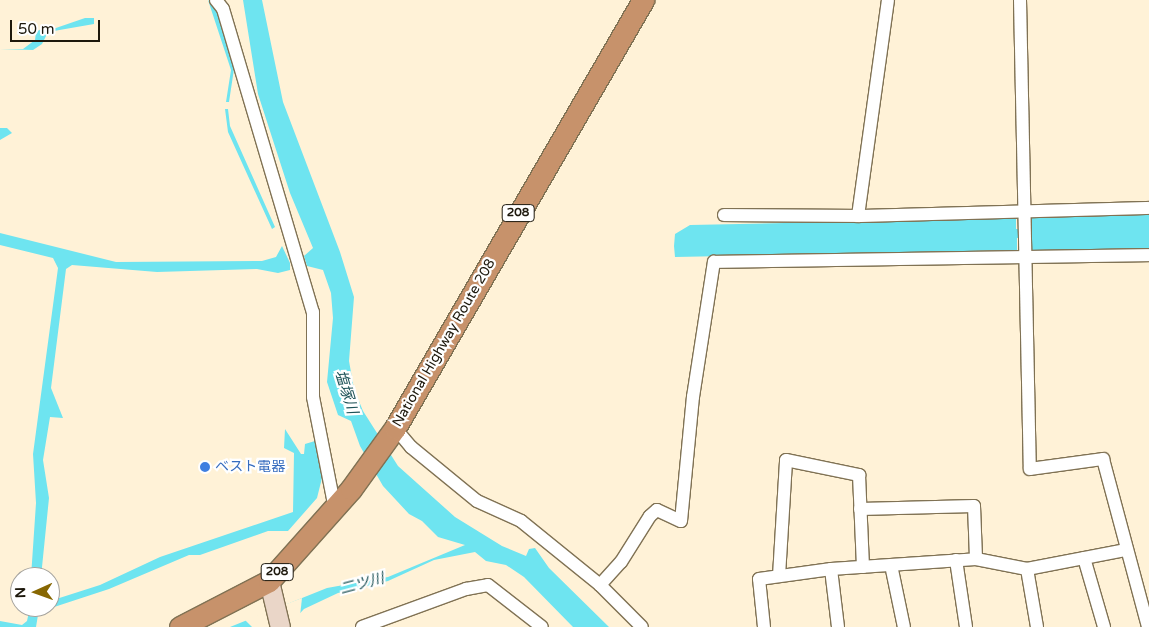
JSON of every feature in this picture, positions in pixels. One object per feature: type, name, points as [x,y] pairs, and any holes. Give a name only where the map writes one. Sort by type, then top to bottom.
[{"type":"highway","name":"National Highway Route 208","points":[[180,627],[269,581],[351,489],[395,428],[643,0]]},
{"type":"main road","points":[[269,581],[280,627]]},
{"type":"street","points":[[216,0],[223,10],[313,312],[313,397],[335,509]]},
{"type":"street","points":[[858,216],[888,0]]},
{"type":"street","points":[[1020,0],[1030,469],[1103,459],[1148,627]]},
{"type":"street","points":[[724,215],[858,216],[1149,208]]},
{"type":"street","points":[[600,586],[621,562],[650,516],[657,510],[681,521],[693,397],[714,262],[1149,255]]},
{"type":"street","points":[[395,428],[411,447],[477,501],[521,521],[600,586],[642,627]]},
{"type":"street","points":[[779,576],[786,460],[859,474],[863,567]]},
{"type":"street","points":[[860,509],[974,506],[976,559]]},
{"type":"street","points":[[764,627],[759,579],[831,569],[976,559],[1027,568],[1126,550]]},
{"type":"street","points":[[1084,558],[1104,627]]},
{"type":"street","points":[[956,560],[966,627]]},
{"type":"street","points":[[891,565],[904,627]]},
{"type":"street","points":[[1027,568],[1037,627]]},
{"type":"street","points":[[831,569],[838,627]]},
{"type":"street","points":[[362,627],[466,589],[488,585],[542,627]]},
{"type":"water","points":[[208,0],[215,7],[234,69],[229,102],[226,102],[231,70]]},
{"type":"water","name":"塩塚川","points":[[243,0],[262,0],[283,102],[340,252],[354,297],[349,361],[354,389],[363,411],[398,466],[455,517],[502,546],[526,556],[529,549],[535,548],[549,568],[609,627],[573,627],[524,577],[506,565],[486,561],[475,552],[434,560],[388,581],[338,593],[304,609],[287,627],[230,627],[327,588],[388,577],[465,545],[438,537],[422,521],[409,514],[383,486],[360,446],[351,421],[338,415],[327,382],[333,318],[331,293],[323,270],[307,266],[304,256],[313,248],[290,193],[258,94]]},
{"type":"water","points":[[85,18],[94,18],[94,24],[48,32],[42,44],[33,50],[0,49],[23,49],[35,40],[36,32],[41,29],[53,29]]},
{"type":"water","points":[[225,109],[228,109],[230,126],[275,227],[272,229],[228,132]]},
{"type":"water","points":[[0,128],[7,128],[12,133],[0,140]]},
{"type":"water","points":[[1149,214],[1149,248],[1032,251],[1031,237],[1017,238],[1017,250],[675,257],[674,246],[675,234],[690,225],[1016,218],[1016,229],[1032,229],[1032,216]]},
{"type":"water","points":[[0,233],[116,262],[262,261],[276,257],[282,246],[290,263],[290,270],[278,273],[257,269],[157,272],[72,265],[66,269],[51,388],[63,418],[50,417],[43,460],[49,498],[42,567],[32,567],[36,503],[33,454],[58,268],[53,258],[0,245]]},
{"type":"water","points":[[285,429],[301,454],[304,454],[305,444],[315,441],[322,478],[317,498],[288,531],[268,531],[200,555],[189,555],[109,589],[60,605],[60,598],[100,585],[160,557],[293,512],[294,453],[284,448]]},
{"type":"water","points":[[28,617],[38,617],[36,627],[0,627],[0,621],[22,625],[27,621]]},
{"type":"pier","points":[[302,598],[300,616],[290,627],[252,627],[245,620]]},
{"type":"place","name":"ベスト電器","points":[[205,467]]},
{"type":"water label","name":"二ツ川","points":[[362,584]]}]
